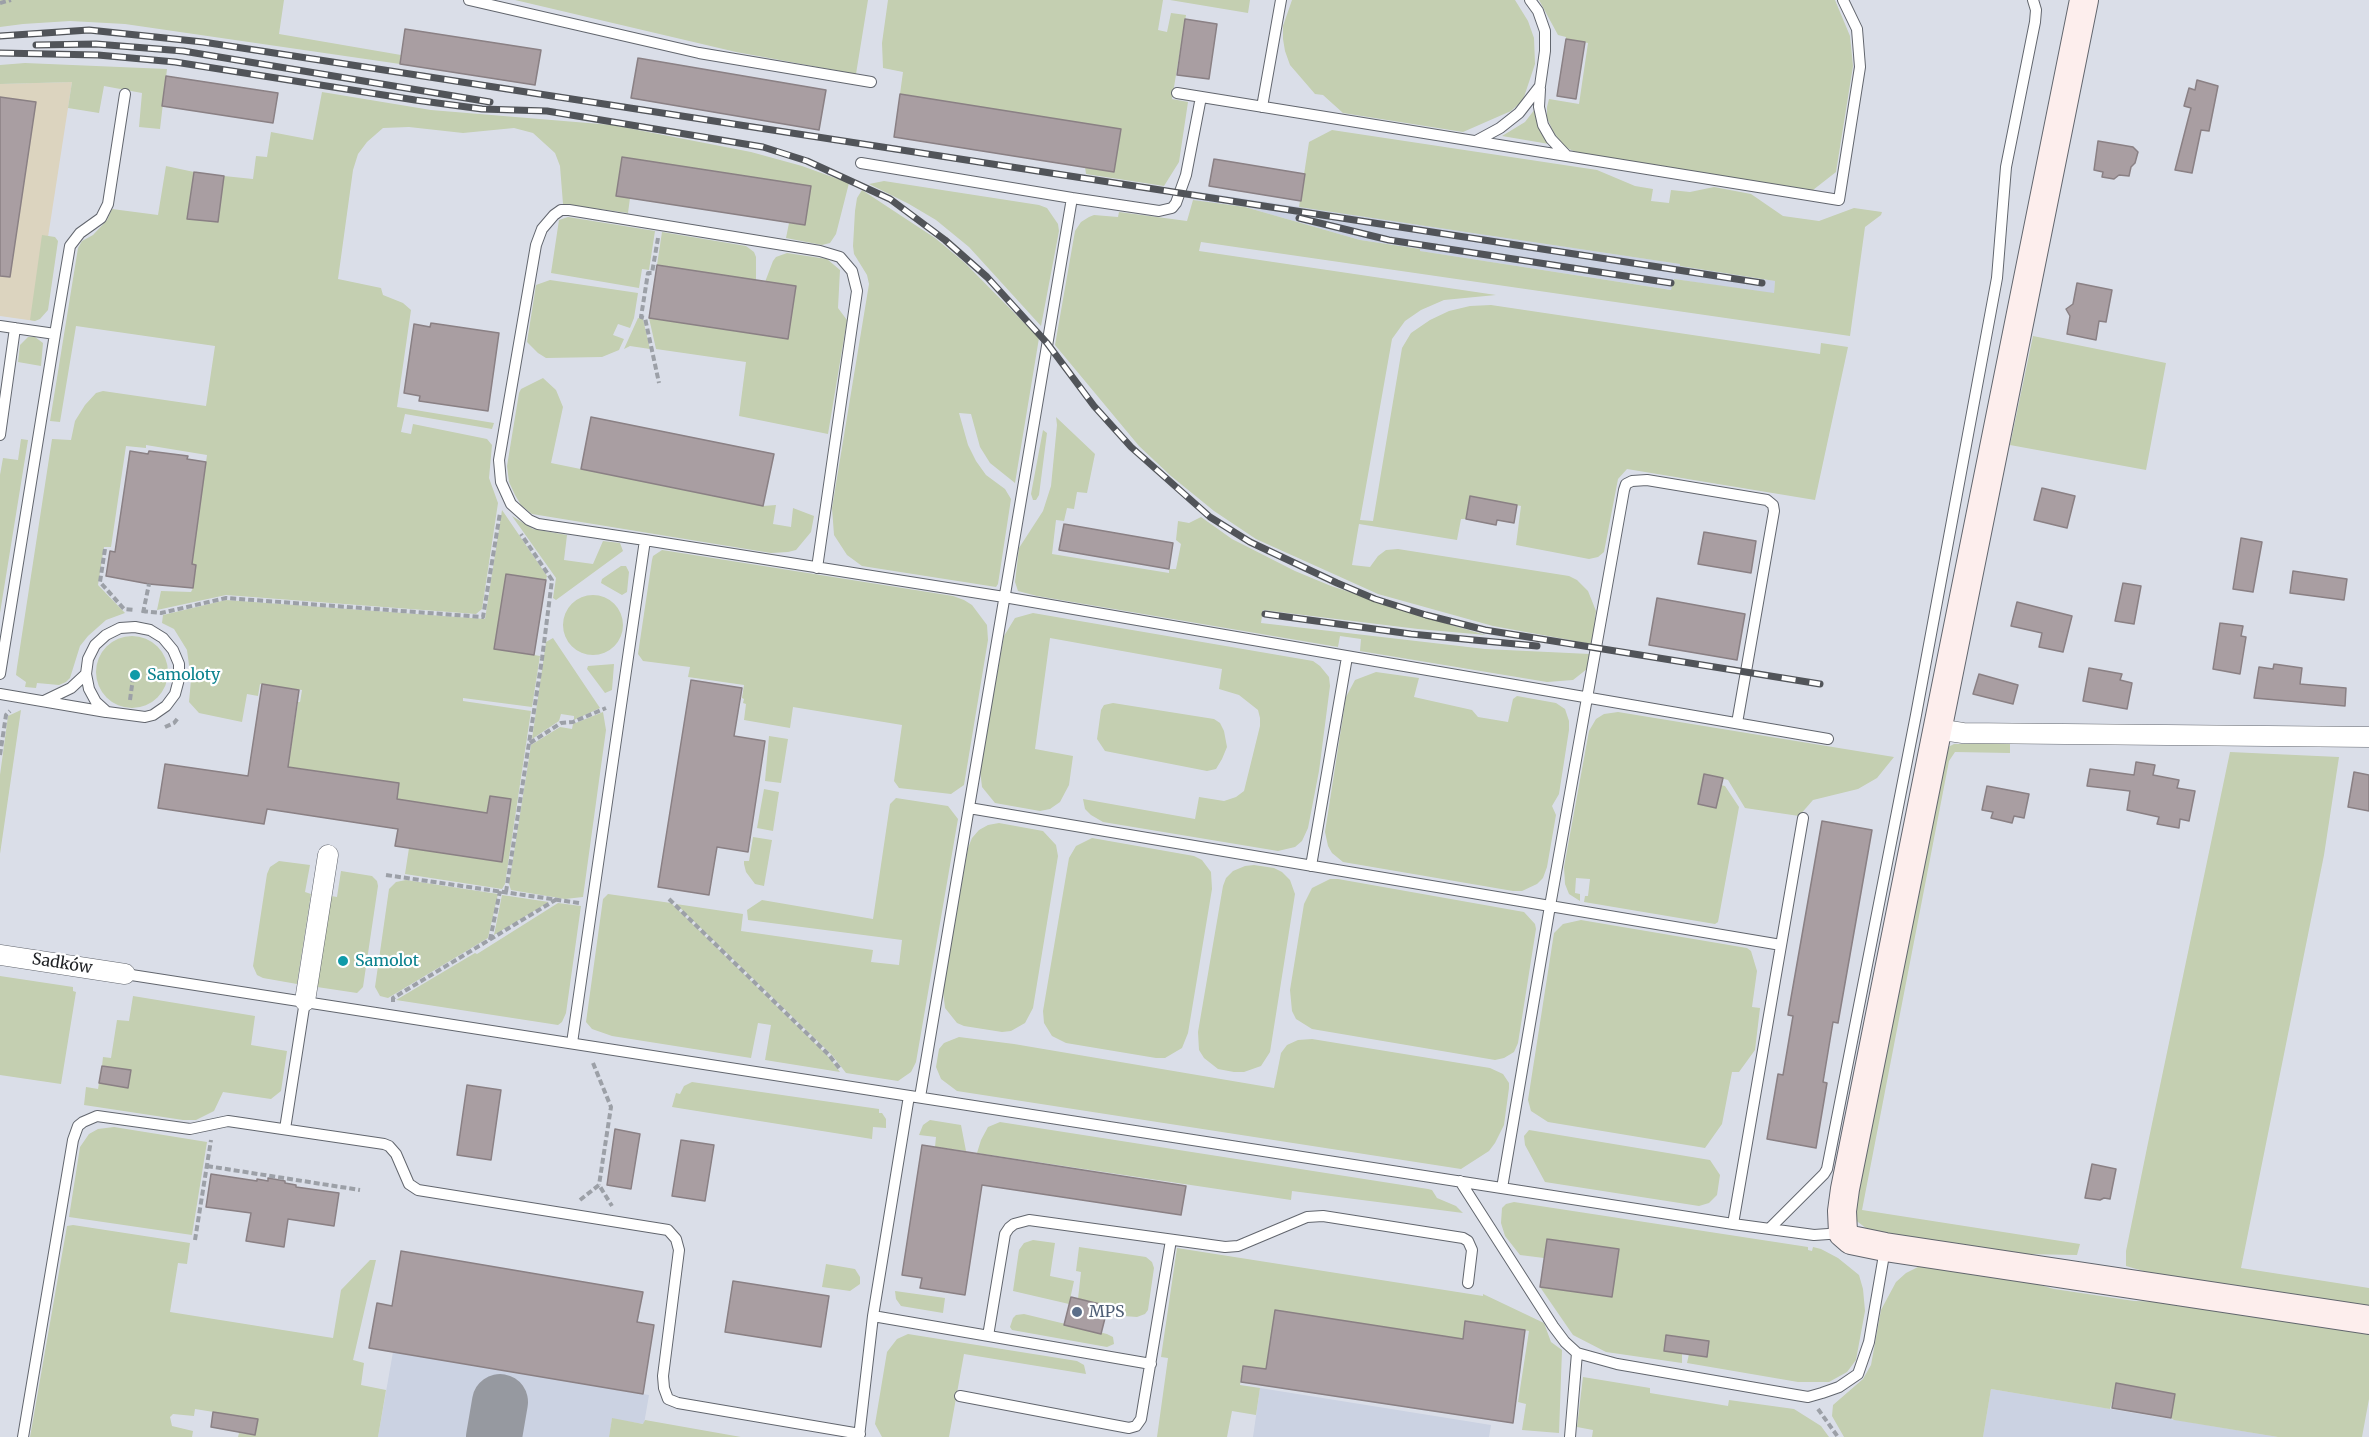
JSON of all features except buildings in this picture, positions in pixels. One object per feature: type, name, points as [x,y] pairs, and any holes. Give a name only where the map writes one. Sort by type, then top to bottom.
[{"type":"street","points":[[2084,0],[1845,1189],[1841,1217],[1843,1233],[1851,1240],[1885,1247],[2369,1320]]},
{"type":"street","points":[[1936,729],[1963,733],[2369,737]]},
{"type":"street","points":[[305,1001],[328,855]]},
{"type":"street","name":"Sadków","points":[[0,955],[124,974]]},
{"type":"lane","points":[[469,0],[699,53],[871,82]]},
{"type":"lane","points":[[1262,106],[1281,0]]},
{"type":"lane","points":[[1530,0],[1538,11],[1545,31],[1539,107],[1543,125],[1551,139],[1567,156]]},
{"type":"lane","points":[[1177,93],[1839,200],[1860,67],[1857,29],[1843,0]]},
{"type":"lane","points":[[1769,1229],[1827,1169],[1916,715],[1997,278],[2007,156],[2035,22],[2036,10],[2033,0]]},
{"type":"lane","points":[[1476,141],[1500,128],[1519,113],[1540,86]]},
{"type":"lane","points":[[0,674],[70,246],[80,233],[101,218],[108,204],[125,94]]},
{"type":"lane","points":[[861,163],[1159,211],[1173,208],[1176,203],[1186,175],[1201,97]]},
{"type":"lane","points":[[23,1437],[73,1140],[78,1126],[97,1116],[190,1130],[228,1120],[389,1146],[396,1154],[409,1184],[418,1190],[668,1230],[678,1244],[679,1255],[663,1376],[668,1399],[678,1403],[860,1436],[873,1316],[969,808],[1072,198]]},
{"type":"lane","points":[[817,568],[857,291],[852,271],[840,257],[828,252],[569,210],[554,214],[542,229],[536,245],[500,460],[501,482],[512,504],[529,520],[538,524],[645,540],[817,568],[1004,597],[1828,739]]},
{"type":"lane","points":[[0,326],[55,334]]},
{"type":"lane","points":[[0,435],[15,328]]},
{"type":"lane","points":[[1502,1188],[1586,698],[1626,484],[1647,480],[1771,502],[1774,511],[1737,723]]},
{"type":"lane","points":[[572,1043],[645,540]]},
{"type":"lane","points":[[0,694],[107,712],[127,715],[153,715],[166,706],[175,694],[179,679],[179,664],[164,638],[150,630],[135,627],[120,628],[106,635],[95,645],[88,659],[86,674],[92,695],[107,712]]},
{"type":"lane","points":[[1311,866],[1347,657]]},
{"type":"lane","points":[[44,701],[71,688],[86,674]]},
{"type":"lane","points":[[969,808],[1781,945]]},
{"type":"lane","points":[[1733,1224],[1803,818]]},
{"type":"lane","points":[[124,974],[1733,1224],[1814,1235],[1843,1233]]},
{"type":"lane","points":[[285,1129],[305,1001]]},
{"type":"lane","points":[[1461,1181],[1553,1326],[1577,1353],[1617,1364],[1808,1397],[1839,1387],[1858,1374],[1869,1342],[1885,1247]]},
{"type":"lane","points":[[988,1336],[1005,1234],[1014,1224],[1029,1220],[1232,1247],[1307,1217],[1323,1216],[1463,1238],[1468,1241],[1472,1250],[1468,1283]]},
{"type":"lane","points":[[960,1396],[1129,1428],[1136,1426],[1141,1419],[1171,1240]]},
{"type":"lane","points":[[873,1316],[1150,1364]]},
{"type":"lane","points":[[1570,1437],[1577,1353]]},
{"type":"path","points":[[0,3],[11,0]]},
{"type":"path","points":[[659,383],[645,318],[641,317],[648,273],[652,273],[660,225]]},
{"type":"path","points":[[105,549],[100,582],[124,609],[161,613],[226,597],[483,617],[501,505],[507,514]]},
{"type":"path","points":[[490,940],[503,892],[529,744],[552,580],[520,533]]},
{"type":"path","points":[[144,607],[149,584]]},
{"type":"path","points":[[127,715],[133,678]]},
{"type":"path","points":[[529,744],[561,723],[573,722],[608,707]]},
{"type":"path","points":[[386,875],[592,904]]},
{"type":"path","points":[[390,1015],[393,998],[557,899]]},
{"type":"path","points":[[669,899],[829,1055],[854,1087]]},
{"type":"path","points":[[593,1063],[610,1107],[599,1185]]},
{"type":"path","points":[[195,1240],[214,1123]]},
{"type":"path","points":[[207,1166],[360,1190]]},
{"type":"path","points":[[1808,1397],[1838,1437]]},
{"type":"shaded area","points":[[72,82],[35,321],[0,316],[0,84]]},
{"type":"shaded area","points":[[1193,191],[1681,264],[1681,266],[1775,281],[1774,294],[1674,279],[1672,290],[1419,251],[1419,249],[1360,240],[1245,207],[1193,200]]},
{"type":"shaded area","points":[[393,1352],[649,1395],[644,1424],[612,1419],[609,1437],[378,1437]]},
{"type":"shaded area","points":[[1260,1388],[1491,1425],[1489,1437],[1253,1437]]},
{"type":"shaded area","points":[[1991,1389],[2278,1437],[1983,1437]]},
{"type":"green space","points":[[0,0],[284,0],[279,34],[401,55],[400,64],[125,24],[70,21],[0,27]]},
{"type":"green space","points":[[515,0],[868,0],[856,74],[736,52]]},
{"type":"green space","points":[[888,0],[1163,0],[1158,30],[1167,32],[1171,13],[1186,15],[1172,99],[1188,102],[1179,162],[1164,186],[1086,174],[1085,167],[900,94],[903,72],[883,68],[882,43]]},
{"type":"green space","points":[[1170,0],[1250,0],[1248,13]]},
{"type":"green space","points":[[1292,0],[1515,0],[1528,21],[1534,38],[1535,64],[1523,100],[1511,111],[1463,132],[1343,113],[1323,95],[1315,94],[1290,65],[1285,51],[1283,26]]},
{"type":"green space","points":[[1539,0],[1835,0],[1850,36],[1853,66],[1836,172],[1813,190],[1581,154],[1569,149],[1561,143],[1553,131],[1547,118],[1547,107],[1549,99],[1579,104],[1588,43],[1566,39],[1558,35]]},
{"type":"green space","points":[[25,63],[167,69],[160,129],[139,127],[142,93],[104,86],[99,113],[68,108],[72,82],[0,84],[0,65]]},
{"type":"green space","points":[[322,92],[431,110],[612,125],[751,152],[802,166],[849,183],[836,234],[830,243],[822,245],[786,238],[789,223],[805,225],[622,157],[616,196],[630,198],[628,213],[563,204],[560,166],[555,153],[533,133],[514,128],[463,133],[409,127],[383,128],[367,142],[358,154],[353,170],[338,279],[381,288],[383,295],[403,303],[411,310],[397,407],[494,423],[492,429],[405,414],[401,432],[411,434],[413,424],[487,439],[492,445],[489,478],[498,503],[482,609],[476,614],[226,595],[157,610],[161,591],[191,592],[193,588],[196,566],[192,564],[207,455],[146,445],[146,448],[126,446],[111,547],[104,547],[98,585],[125,613],[106,620],[88,636],[80,646],[70,678],[66,682],[59,685],[37,683],[36,688],[25,687],[26,682],[16,675],[52,439],[71,440],[75,421],[85,405],[96,393],[103,391],[206,406],[215,346],[76,326],[60,422],[50,421],[78,248],[82,241],[93,235],[107,220],[112,209],[158,215],[166,166],[194,172],[188,219],[218,222],[224,176],[253,179],[256,156],[267,157],[271,132],[313,140]]},
{"type":"green space","points":[[1535,109],[1539,129],[1549,144],[1502,136],[1525,122]]},
{"type":"green space","points":[[1332,130],[1597,170],[1635,186],[1653,189],[1651,201],[1669,203],[1671,190],[1690,192],[1714,187],[1751,194],[1783,216],[1819,221],[1854,208],[1882,212],[1865,227],[1850,336],[1201,242],[1199,251],[1496,295],[1444,300],[1421,310],[1405,321],[1392,339],[1360,520],[1373,521],[1402,348],[1411,333],[1449,311],[1470,306],[1491,305],[1820,354],[1821,343],[1848,347],[1815,500],[1627,469],[1618,479],[1604,552],[1598,557],[1589,559],[1516,545],[1521,506],[1470,496],[1466,519],[1461,519],[1457,540],[1359,524],[1352,565],[1370,567],[1386,550],[1398,549],[1569,576],[1577,580],[1588,591],[1596,611],[1592,644],[1493,626],[1378,594],[1256,539],[1214,511],[1139,446],[1055,345],[1075,231],[1081,222],[1089,217],[1094,215],[1118,217],[1119,212],[1187,221],[1193,200],[1245,207],[1360,240],[1420,249],[1420,251],[1671,290],[1674,279],[1774,293],[1775,281],[1680,266],[1680,264],[1299,207],[1309,142]]},
{"type":"green space","points":[[884,181],[1047,208],[1058,224],[1059,231],[1041,326],[969,247],[936,220],[869,184]]},
{"type":"green space","points":[[862,190],[935,238],[965,263],[1039,338],[1015,483],[990,463],[980,447],[971,414],[959,413],[968,445],[976,461],[986,475],[1005,489],[1011,499],[996,587],[862,566],[847,555],[834,535],[832,508],[869,284],[867,275],[854,254],[853,246],[857,198]]},
{"type":"green space","points":[[568,217],[655,231],[649,270],[642,269],[639,288],[551,273],[559,220]]},
{"type":"green space","points":[[662,232],[746,246],[754,252],[756,257],[756,280],[657,265]]},
{"type":"green space","points":[[42,235],[55,237],[58,241],[48,310],[35,321],[30,320]]},
{"type":"green space","points":[[787,253],[827,259],[840,270],[838,308],[847,320],[828,434],[739,416],[746,362],[656,349],[649,318],[788,339],[796,287],[765,282],[776,257]]},
{"type":"green space","points":[[550,280],[638,293],[630,328],[618,324],[613,335],[624,339],[619,350],[602,357],[546,358],[527,342],[536,285]]},
{"type":"green space","points":[[638,318],[643,319],[650,349],[630,346],[624,349]]},
{"type":"green space","points":[[2033,336],[2166,363],[2146,470],[2010,445]]},
{"type":"green space","points":[[28,337],[35,337],[43,343],[41,366],[18,362],[20,345]]},
{"type":"green space","points":[[543,378],[556,390],[563,407],[551,463],[763,506],[776,505],[773,524],[791,527],[793,508],[814,516],[811,532],[796,550],[771,553],[532,514],[521,505],[515,495],[509,482],[507,466],[519,393],[521,389]]},
{"type":"green space","points":[[1056,417],[1095,454],[1087,493],[1077,492],[1074,509],[1067,508],[1064,521],[1056,520],[1052,554],[1169,573],[1169,569],[1176,569],[1181,544],[1176,540],[1178,521],[1189,523],[1201,517],[1232,539],[1295,571],[1331,586],[1486,635],[1263,610],[1261,623],[1485,649],[1590,654],[1587,669],[1573,680],[1547,682],[1360,651],[1361,639],[1340,636],[1338,647],[1018,591],[1015,582],[1019,548],[1043,511],[1051,486]]},
{"type":"green space","points":[[1043,430],[1047,433],[1039,495],[1036,500],[1033,500],[1031,494]]},
{"type":"green space","points":[[21,439],[28,440],[0,613],[0,475],[3,458],[18,460]]},
{"type":"green space","points":[[502,510],[547,576],[546,580],[507,574],[494,648],[540,656],[532,707],[463,698],[463,701],[531,711],[505,884],[502,889],[405,874],[409,848],[502,862],[511,799],[490,796],[487,813],[397,799],[399,783],[288,767],[302,690],[260,684],[258,696],[247,694],[242,722],[199,713],[189,702],[191,680],[187,650],[174,629],[162,623],[163,615],[226,600],[485,619]]},
{"type":"green space","points":[[512,516],[533,529],[567,535],[564,560],[593,564],[603,541],[620,543],[623,551],[556,600],[553,598],[556,578]]},
{"type":"green space","points":[[662,550],[953,596],[972,605],[987,625],[988,640],[964,785],[951,794],[899,788],[894,781],[902,725],[793,707],[790,728],[744,720],[746,704],[743,703],[742,698],[744,685],[688,677],[690,667],[643,661],[638,654],[652,560],[653,556]]},
{"type":"green space","points":[[621,566],[626,566],[629,572],[627,592],[622,595],[601,583],[602,579]]},
{"type":"green space","points":[[593,595],[610,600],[618,608],[623,625],[618,642],[610,650],[593,655],[576,650],[568,642],[563,625],[568,608],[576,600]]},
{"type":"green space","points":[[1033,613],[1313,661],[1320,666],[1329,677],[1330,686],[1319,771],[1308,828],[1302,841],[1295,847],[1278,851],[1103,822],[1091,815],[1085,809],[1083,799],[1195,819],[1199,797],[1224,801],[1236,797],[1244,791],[1260,718],[1258,710],[1239,695],[1219,689],[1222,669],[1050,638],[1035,749],[1073,756],[1069,785],[1060,802],[1050,809],[1040,811],[995,803],[982,787],[980,770],[1004,636],[1015,618]]},
{"type":"green space","points":[[132,636],[152,642],[162,652],[168,672],[162,692],[152,702],[132,708],[112,702],[102,692],[96,672],[102,652],[112,642]]},
{"type":"green space","points":[[553,638],[600,708],[574,720],[574,716],[561,714],[559,721],[532,739],[546,642]]},
{"type":"green space","points":[[614,664],[612,690],[605,693],[587,669],[588,666]]},
{"type":"green space","points":[[1376,672],[1419,678],[1414,697],[1472,710],[1478,717],[1508,722],[1513,699],[1517,696],[1556,703],[1565,709],[1569,730],[1559,794],[1552,806],[1556,815],[1547,867],[1543,878],[1537,884],[1522,891],[1513,891],[1343,862],[1332,853],[1325,832],[1346,697],[1355,680]]},
{"type":"green space","points":[[1113,703],[1214,719],[1220,723],[1224,731],[1227,747],[1222,759],[1216,769],[1207,771],[1105,751],[1097,739],[1101,710],[1104,705]]},
{"type":"green space","points":[[21,710],[0,854],[0,775],[8,716]]},
{"type":"green space","points":[[603,712],[606,730],[583,897],[565,899],[511,890],[509,884],[531,745],[560,727],[572,729],[573,724]]},
{"type":"green space","points":[[1618,712],[1894,757],[1877,778],[1858,789],[1813,800],[1799,816],[1745,808],[1728,780],[1704,774],[1698,804],[1716,808],[1721,785],[1725,786],[1739,807],[1718,922],[1715,924],[1584,902],[1585,896],[1588,896],[1590,879],[1576,878],[1575,893],[1580,894],[1580,901],[1569,894],[1565,884],[1564,867],[1589,731],[1596,719],[1604,714]]},
{"type":"green space","points":[[769,736],[788,739],[781,783],[765,781]]},
{"type":"green space","points":[[2010,743],[2010,753],[1955,752],[1949,761],[1862,1210],[2080,1244],[2077,1255],[2023,1254],[1871,1232],[1854,1219],[1852,1211],[1948,747],[1954,744]]},
{"type":"green space","points":[[2230,752],[2339,757],[2324,855],[2241,1268],[2369,1288],[2369,1308],[2157,1275],[2126,1266],[2126,1251]]},
{"type":"green space","points":[[764,789],[779,792],[773,831],[757,828]]},
{"type":"green space","points":[[896,798],[948,806],[958,819],[916,1062],[911,1072],[898,1081],[846,1073],[832,1055],[676,904],[743,914],[741,931],[873,950],[871,962],[899,965],[902,940],[748,920],[747,910],[762,900],[873,919],[890,804]]},
{"type":"green space","points":[[999,823],[1043,831],[1056,845],[1058,856],[1033,1008],[1025,1023],[1011,1031],[1002,1032],[957,1023],[945,1008],[943,991],[968,848],[972,838],[979,830]]},
{"type":"green space","points":[[753,837],[772,840],[764,886],[755,884],[746,872],[744,864],[744,861],[749,861]]},
{"type":"green space","points":[[1092,838],[1194,856],[1202,860],[1211,872],[1212,889],[1188,1033],[1182,1048],[1165,1058],[1066,1043],[1052,1036],[1044,1023],[1043,1011],[1069,858],[1076,846]]},
{"type":"green space","points":[[279,861],[310,865],[305,892],[311,894],[297,984],[263,978],[257,975],[253,966],[267,874],[270,867]]},
{"type":"green space","points":[[1254,865],[1274,868],[1282,872],[1290,880],[1295,894],[1270,1052],[1261,1066],[1244,1072],[1234,1072],[1218,1069],[1204,1058],[1199,1050],[1198,1032],[1223,886],[1226,878],[1233,871]]},
{"type":"green space","points":[[341,871],[372,876],[378,886],[363,987],[357,993],[317,987],[331,896],[337,897]]},
{"type":"green space","points":[[1330,879],[1524,912],[1535,924],[1536,929],[1518,1043],[1514,1052],[1495,1060],[1312,1029],[1296,1019],[1292,1011],[1290,990],[1304,904],[1312,888]]},
{"type":"green space","points":[[406,880],[498,894],[488,938],[388,998],[380,996],[375,987],[389,889],[396,882]]},
{"type":"green space","points":[[608,894],[671,903],[827,1055],[840,1072],[765,1060],[771,1025],[758,1023],[751,1058],[612,1036],[592,1029],[586,1022],[603,899]]},
{"type":"green space","points":[[502,895],[549,902],[494,935]]},
{"type":"green space","points":[[558,903],[581,906],[566,1013],[558,1025],[396,1000],[475,953],[477,954]]},
{"type":"green space","points":[[1581,920],[1747,948],[1751,951],[1757,971],[1752,1007],[1760,1008],[1755,1050],[1739,1072],[1732,1072],[1722,1124],[1705,1148],[1548,1122],[1531,1111],[1528,1100],[1554,933],[1563,924]]},
{"type":"green space","points":[[0,976],[73,987],[73,991],[76,992],[61,1084],[0,1075]]},
{"type":"green space","points":[[133,996],[255,1016],[251,1045],[287,1051],[281,1091],[271,1099],[223,1092],[214,1111],[196,1120],[84,1105],[86,1087],[98,1089],[99,1083],[128,1088],[130,1070],[102,1066],[103,1057],[111,1058],[117,1020],[129,1021]]},
{"type":"green space","points":[[959,1037],[1014,1044],[1274,1088],[1281,1053],[1287,1045],[1298,1040],[1312,1039],[1490,1068],[1503,1074],[1509,1083],[1509,1088],[1504,1125],[1495,1143],[1489,1151],[1461,1169],[957,1091],[941,1079],[936,1067],[939,1049],[944,1043]]},
{"type":"green space","points":[[692,1082],[879,1109],[879,1113],[882,1113],[886,1119],[886,1128],[873,1127],[872,1139],[672,1107],[676,1093],[680,1094],[684,1086]]},
{"type":"green space","points":[[930,1120],[961,1125],[966,1151],[935,1147],[936,1137],[919,1135],[923,1125]]},
{"type":"green space","points":[[1000,1122],[1428,1189],[1432,1190],[1437,1198],[1456,1206],[1463,1213],[1292,1191],[1291,1200],[977,1153],[988,1127]]},
{"type":"green space","points":[[114,1127],[207,1142],[192,1235],[69,1217],[80,1147],[89,1134],[98,1129]]},
{"type":"green space","points":[[1529,1130],[1710,1160],[1720,1175],[1717,1195],[1709,1203],[1699,1206],[1545,1182],[1525,1145],[1524,1136]]},
{"type":"green space","points":[[1514,1202],[1808,1247],[1808,1250],[1812,1251],[1813,1247],[1821,1249],[1838,1258],[1859,1275],[1865,1311],[1856,1360],[1847,1372],[1829,1382],[1798,1382],[1687,1363],[1689,1354],[1706,1357],[1709,1341],[1667,1335],[1664,1351],[1682,1353],[1682,1363],[1606,1352],[1573,1335],[1540,1287],[1612,1297],[1619,1249],[1547,1239],[1544,1258],[1520,1255],[1505,1236],[1501,1223],[1502,1208]]},
{"type":"green space","points":[[73,1225],[190,1243],[187,1264],[178,1263],[170,1312],[333,1338],[341,1290],[370,1260],[376,1260],[353,1360],[364,1363],[361,1385],[386,1390],[378,1437],[238,1437],[239,1433],[255,1435],[257,1419],[195,1409],[194,1416],[173,1414],[170,1417],[172,1426],[193,1431],[192,1437],[30,1437],[67,1226]]},
{"type":"green space","points":[[1033,1240],[1055,1243],[1050,1276],[1074,1281],[1069,1304],[1013,1291],[1019,1250],[1024,1243]]},
{"type":"green space","points":[[1079,1247],[1146,1257],[1152,1262],[1154,1268],[1148,1310],[1145,1314],[1137,1317],[1110,1315],[1111,1307],[1078,1299],[1081,1272],[1076,1271]]},
{"type":"green space","points":[[1177,1248],[1483,1296],[1483,1294],[1544,1323],[1551,1342],[1562,1350],[1559,1433],[1522,1430],[1526,1404],[1518,1402],[1529,1331],[1466,1321],[1463,1339],[1275,1311],[1266,1369],[1243,1366],[1240,1385],[1260,1388],[1256,1415],[1232,1411],[1227,1437],[1157,1437],[1168,1358],[1161,1357]]},
{"type":"green space","points":[[826,1264],[855,1269],[860,1277],[860,1284],[850,1291],[822,1287]]},
{"type":"green space","points":[[1922,1265],[2000,1274],[2054,1289],[2134,1301],[2171,1302],[2369,1332],[2369,1399],[2362,1437],[2278,1437],[2174,1420],[2171,1418],[2175,1394],[2117,1383],[2110,1409],[1991,1389],[1983,1437],[1844,1437],[1832,1416],[1833,1405],[1863,1379],[1871,1365],[1881,1310],[1896,1282],[1906,1273]]},
{"type":"green space","points":[[895,1291],[945,1298],[943,1313],[901,1306],[896,1299]]},
{"type":"green space","points":[[1024,1314],[1107,1334],[1113,1337],[1114,1344],[1107,1347],[1012,1330],[1010,1327],[1013,1318]]},
{"type":"green space","points":[[908,1334],[1077,1361],[1084,1365],[1086,1374],[964,1354],[949,1437],[882,1437],[875,1424],[887,1352],[897,1339]]},
{"type":"green space","points":[[1583,1377],[1650,1388],[1650,1393],[1728,1406],[1729,1400],[1794,1409],[1821,1426],[1829,1437],[1592,1437],[1593,1430],[1577,1427]]},
{"type":"green space","points":[[612,1418],[643,1424],[645,1420],[741,1437],[609,1437]]},
{"type":"taxiway","points":[[494,1437],[500,1402]]},
{"type":"railway","points":[[0,36],[89,30],[203,42],[1762,283]]},
{"type":"railway","points":[[36,45],[96,44],[183,51],[490,102]]},
{"type":"railway","points":[[0,53],[98,55],[175,62],[482,109],[547,111],[763,147],[807,161],[890,199],[945,240],[987,277],[1047,343],[1094,406],[1131,447],[1210,517],[1250,542],[1375,599],[1485,630],[1820,684]]},
{"type":"railway","points":[[1299,218],[1389,240],[1671,283]]},
{"type":"railway","points":[[1265,614],[1411,634],[1537,646]]},
{"type":"place","name":"Samoloty","points":[[135,675]]},
{"type":"place","name":"Samolot","points":[[343,961]]},
{"type":"place","name":"MPS","points":[[1077,1312]]}]
